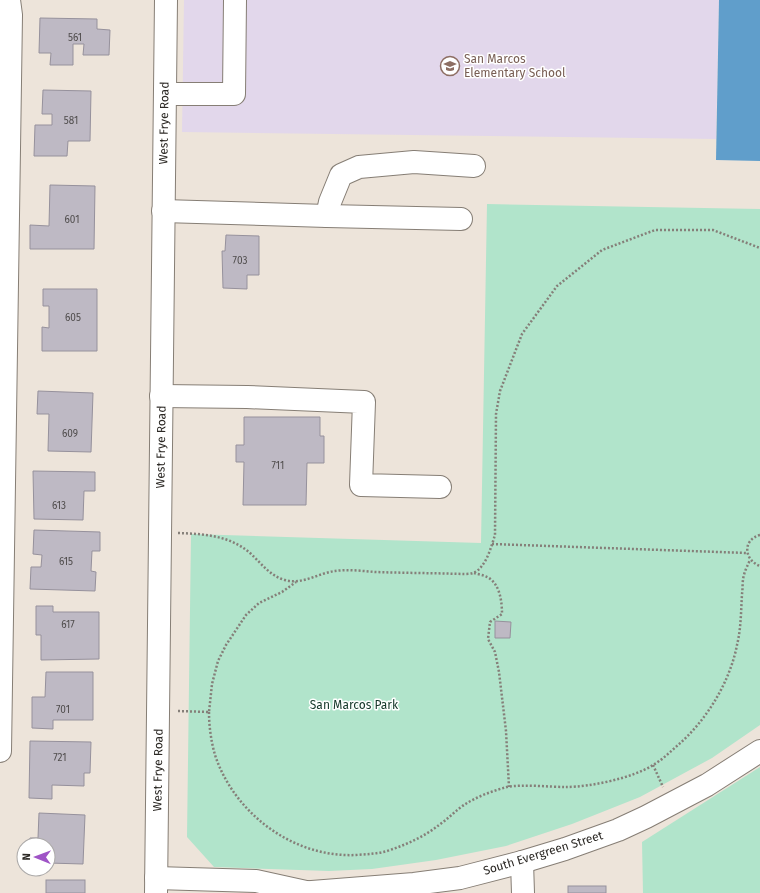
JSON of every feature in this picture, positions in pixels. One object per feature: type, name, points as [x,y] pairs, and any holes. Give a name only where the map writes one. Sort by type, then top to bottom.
[{"type":"street","points":[[0,751],[11,14],[9,0]]},
{"type":"street","name":"West Frye Road","points":[[156,886],[166,0]]},
{"type":"street","points":[[164,94],[234,94],[235,0]]},
{"type":"street","points":[[327,216],[330,202],[341,175],[359,167],[414,162],[474,166]]},
{"type":"street","points":[[163,211],[461,219]]},
{"type":"street","points":[[162,396],[247,397],[364,402],[361,485],[440,487]]},
{"type":"street","name":"South Evergreen Street","points":[[156,886],[256,881],[304,893],[414,884],[460,878],[566,849],[618,830],[708,785],[760,751]]},
{"type":"street","points":[[522,862],[523,893]]},
{"type":"path","points":[[474,573],[482,565],[495,535],[496,414],[500,391],[522,334],[557,286],[602,250],[655,230],[713,230],[760,248]]},
{"type":"path","points":[[160,532],[213,536],[228,540],[250,553],[265,569],[277,577],[296,582]]},
{"type":"path","points":[[760,535],[748,543],[747,553],[750,560],[760,566]]},
{"type":"path","points":[[492,544],[747,553]]},
{"type":"path","points":[[509,787],[506,732],[499,672],[495,652],[488,639],[490,622],[502,614],[502,602],[494,583],[488,577],[474,573],[336,571],[296,582],[282,592],[258,603],[246,615],[226,645],[218,661],[212,684],[209,712],[212,739],[215,755],[225,777],[240,801],[266,826],[286,839],[306,848],[333,855],[375,854],[403,845],[429,832],[463,805],[476,798],[509,787],[570,787],[602,783],[641,771],[653,765],[679,744],[705,716],[726,677],[737,646],[744,575],[750,560]]},
{"type":"path","points":[[158,711],[209,712]]},
{"type":"path","points":[[653,765],[671,803]]},
{"type":"shaded area","name":"San Marcos Elementary School","points":[[184,0],[719,0],[716,139],[182,132]]},
{"type":"green space","name":"San Marcos Park","points":[[487,204],[760,209],[760,725],[712,758],[640,797],[572,824],[506,846],[436,860],[372,869],[329,871],[214,867],[187,837],[191,534],[481,543]]},
{"type":"green space","points":[[760,767],[760,893],[643,893],[642,842]]},
{"type":"water","points":[[719,0],[760,0],[760,161],[716,160]]},
{"type":"building","points":[[40,18],[97,19],[97,29],[110,30],[109,55],[83,55],[84,44],[73,44],[73,65],[50,65],[51,53],[39,53]]},
{"type":"building","points":[[43,90],[91,91],[90,141],[68,141],[67,156],[34,156],[35,125],[52,125],[52,114],[42,114]]},
{"type":"building","points":[[50,185],[95,186],[94,249],[30,249],[30,225],[49,226]]},
{"type":"building","points":[[226,235],[259,236],[259,275],[247,275],[247,289],[223,288],[222,251],[225,251]]},
{"type":"building","points":[[43,289],[97,289],[97,351],[42,351],[42,327],[49,328],[49,306],[43,306]]},
{"type":"building","points":[[38,391],[93,393],[91,452],[48,451],[49,414],[37,414]]},
{"type":"building","points":[[244,417],[320,417],[320,436],[324,436],[324,463],[307,463],[306,505],[243,505],[244,462],[236,462],[236,445],[244,445]]},
{"type":"building","points":[[33,471],[95,472],[95,491],[84,491],[83,520],[34,519]]},
{"type":"building","points":[[34,530],[100,532],[100,551],[92,551],[91,571],[96,572],[95,591],[30,589],[31,567],[41,567],[42,555],[33,554]]},
{"type":"building","points":[[36,606],[53,606],[53,612],[99,612],[99,659],[41,660],[41,635],[36,635]]},
{"type":"building","points":[[495,621],[511,622],[510,638],[495,638]]},
{"type":"building","points":[[46,672],[93,672],[93,720],[53,720],[53,729],[32,728],[32,697],[45,697]]},
{"type":"building","points":[[30,741],[91,742],[90,773],[84,773],[84,786],[52,785],[52,799],[29,798]]},
{"type":"building","points":[[39,813],[85,815],[83,864],[56,863],[56,837],[38,837]]},
{"type":"building","points":[[46,880],[85,880],[85,893],[46,893]]},
{"type":"building","points":[[568,886],[606,886],[606,893],[568,893]]},
{"type":"place","name":"San Marcos Elementary School","points":[[450,66]]}]
